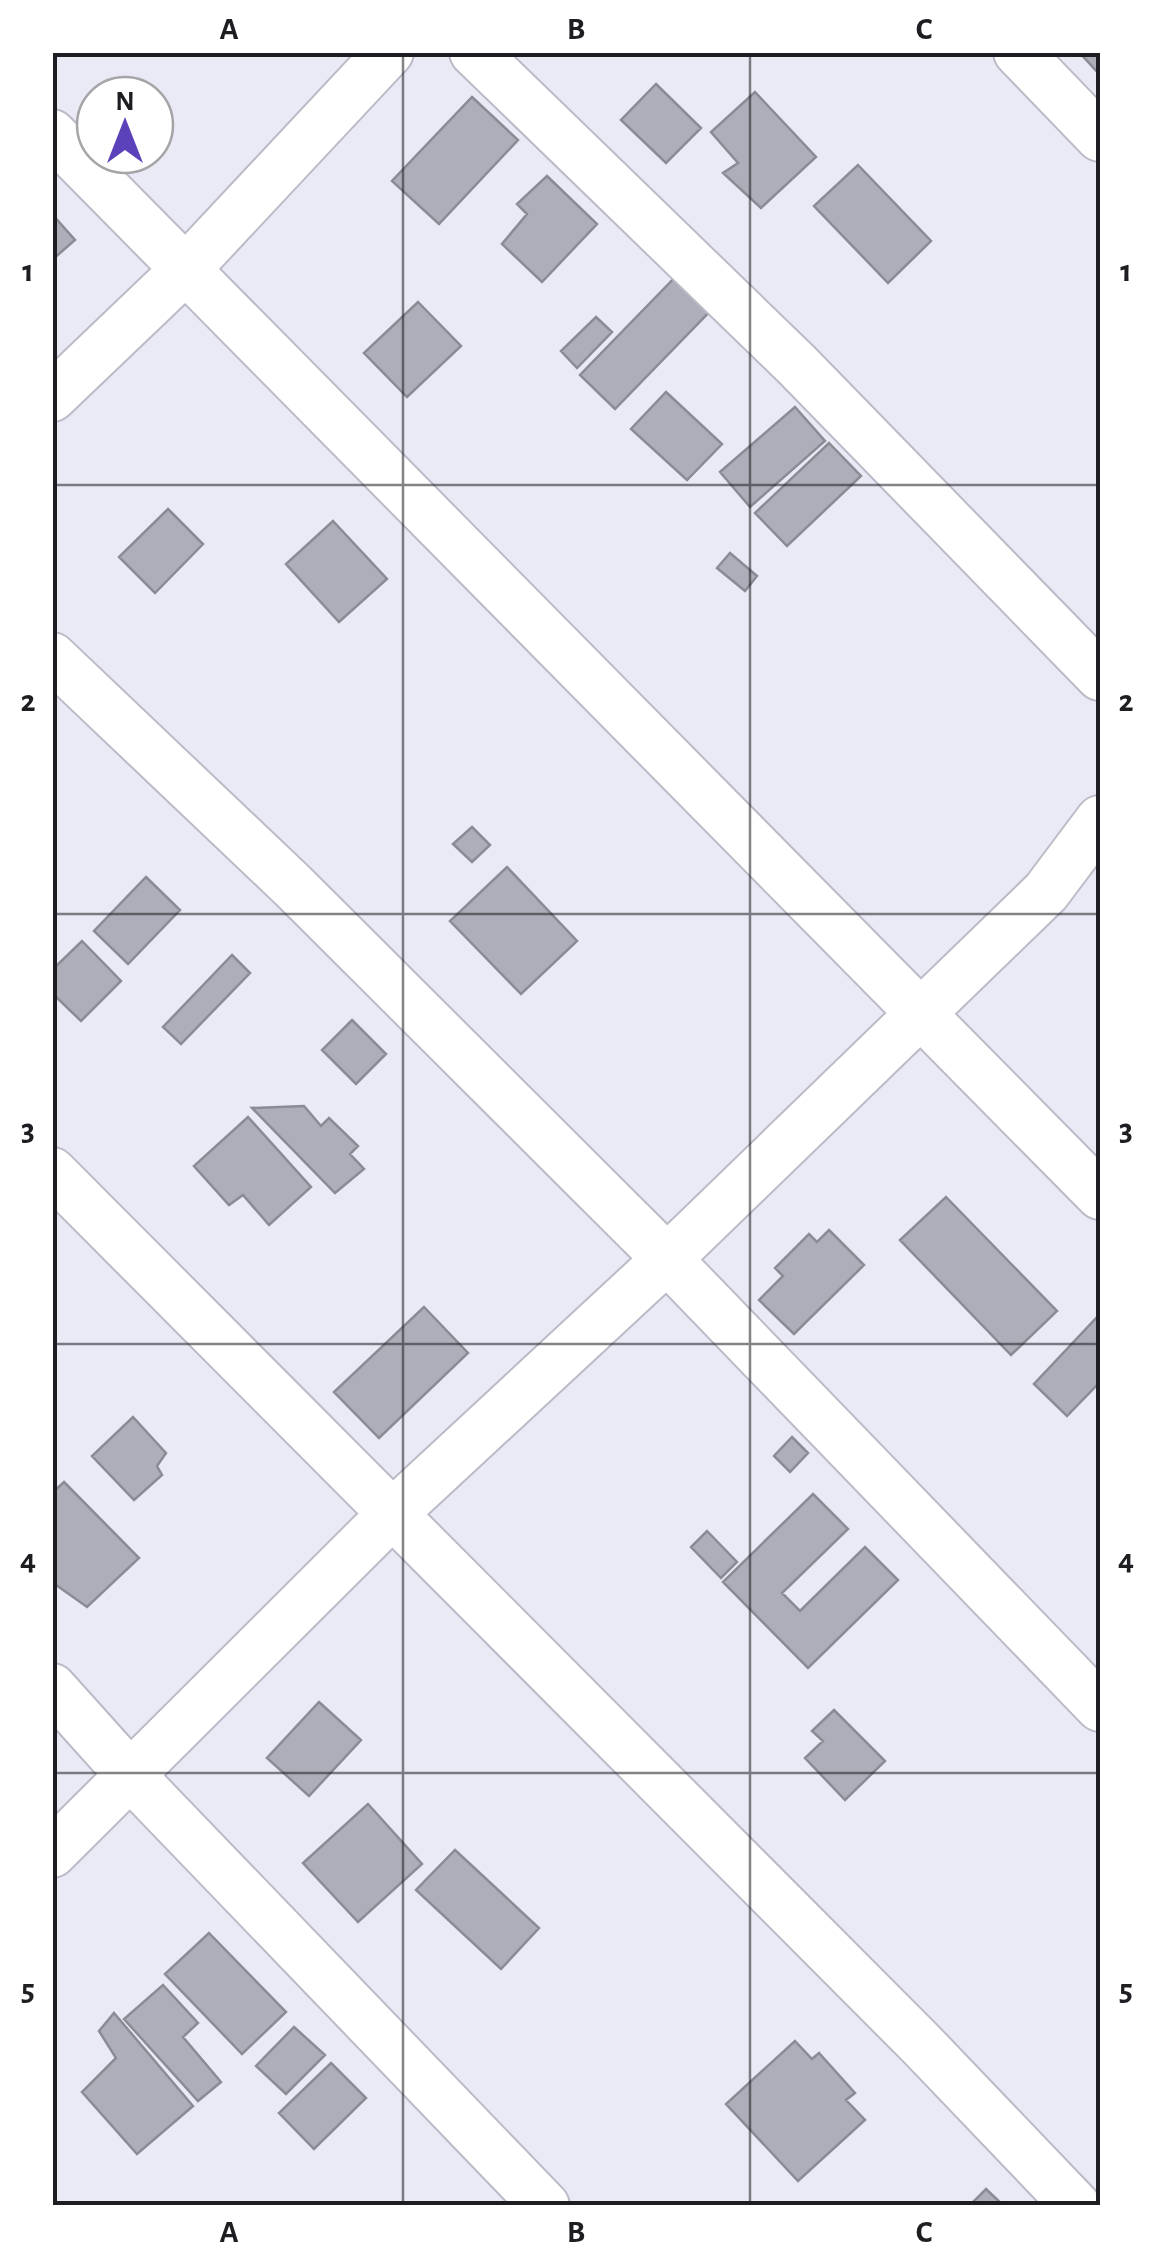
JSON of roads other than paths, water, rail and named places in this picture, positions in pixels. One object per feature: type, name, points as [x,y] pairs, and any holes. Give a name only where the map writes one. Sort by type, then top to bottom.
[{"type":"street","points":[[52,397],[186,269],[389,52]]},
{"type":"street","points":[[474,52],[797,365],[1100,676]]},
{"type":"street","points":[[1018,52],[1100,137]]},
{"type":"street","points":[[52,134],[1100,1196]]},
{"type":"street","points":[[52,657],[293,886],[667,1258],[1100,1707]]},
{"type":"street","points":[[52,1852],[132,1777],[391,1515],[667,1258],[1046,892],[1100,820]]},
{"type":"street","points":[[52,1172],[922,2046],[1076,2206]]},
{"type":"street","points":[[52,1688],[132,1777],[545,2206]]}]
